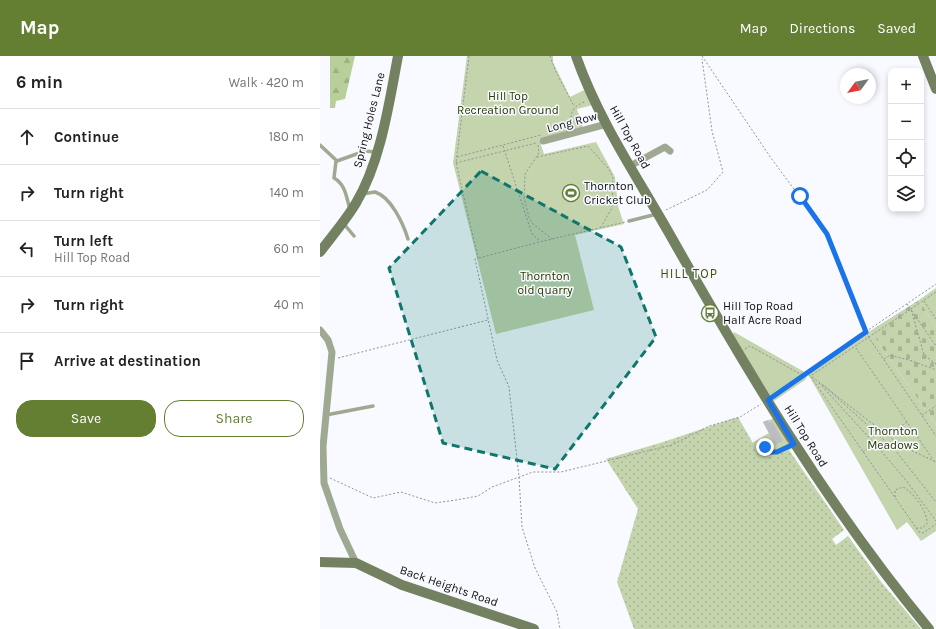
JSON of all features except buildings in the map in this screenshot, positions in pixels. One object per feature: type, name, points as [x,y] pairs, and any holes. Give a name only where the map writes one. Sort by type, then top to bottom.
[{"type":"street","name":"Spring Holes Lane","points":[[320,252],[351,210],[362,192],[376,152],[386,114],[398,56]]},
{"type":"street","name":"Hill Top Road","points":[[576,56],[584,79],[593,98],[630,166],[710,305],[794,444],[856,536],[929,629]]},
{"type":"street","points":[[923,56],[936,89]]},
{"type":"street","name":"Long Row","points":[[542,142],[607,124]]},
{"type":"street","points":[[630,166],[666,146]]},
{"type":"street","points":[[320,330],[332,347],[323,447],[325,475],[324,483],[340,529],[356,563],[320,562]]},
{"type":"street","name":"Back Heights Road","points":[[356,563],[402,585],[534,629]]},
{"type":"lane","points":[[320,145],[336,161],[340,162],[365,150],[376,152]]},
{"type":"lane","points":[[336,161],[334,178],[339,181],[345,189],[351,210]]},
{"type":"lane","points":[[362,192],[375,192],[387,199],[402,221],[408,239]]},
{"type":"lane","points":[[629,221],[658,214]]},
{"type":"lane","points":[[342,222],[354,236]]},
{"type":"lane","points":[[326,415],[373,406]]},
{"type":"lane","points":[[765,447],[770,452],[777,452],[794,444]]},
{"type":"path","points":[[469,56],[456,163],[478,258]]},
{"type":"path","points":[[550,56],[556,72],[574,106]]},
{"type":"path","points":[[658,214],[707,190],[723,172],[712,131],[702,57]]},
{"type":"path","points":[[702,57],[771,158],[827,234],[868,338],[936,436]]},
{"type":"path","points":[[552,132],[572,126],[571,112],[574,106],[593,98]]},
{"type":"path","points":[[456,158],[545,134]]},
{"type":"path","points":[[456,163],[537,142],[540,151],[525,174],[524,198],[529,217],[533,224],[552,239]]},
{"type":"path","points":[[503,145],[532,234],[539,240],[539,242]]},
{"type":"path","points":[[536,158],[588,146],[609,169],[613,178],[612,208],[601,227]]},
{"type":"path","points":[[560,629],[557,612],[535,568],[522,528],[519,477],[509,387],[497,360],[475,259],[629,221]]},
{"type":"path","points":[[325,475],[343,486],[373,498],[401,492],[435,503],[478,496],[492,487],[533,472],[561,472],[672,445],[709,426],[740,417],[768,400],[786,389],[802,375],[936,284]]},
{"type":"path","points":[[811,376],[856,348],[868,338],[936,292]]},
{"type":"path","points":[[924,301],[936,319]]},
{"type":"path","points":[[907,304],[936,346]]},
{"type":"path","points":[[911,309],[924,355],[936,364]]},
{"type":"path","points":[[331,359],[489,320]]},
{"type":"path","points":[[739,352],[750,346],[802,375],[811,376],[900,445],[935,462]]},
{"type":"path","points":[[856,348],[935,462]]},
{"type":"path","points":[[883,359],[890,355],[936,370]]},
{"type":"path","points":[[811,376],[862,452],[919,532],[923,533],[936,524]]},
{"type":"path","points":[[818,380],[875,444],[936,521]]},
{"type":"path","points":[[818,380],[895,450],[936,502]]},
{"type":"path","points":[[922,415],[936,406]]},
{"type":"path","points":[[888,435],[907,422]]},
{"type":"path","points":[[862,452],[875,444]]},
{"type":"path","points":[[895,499],[894,494],[896,490],[903,487],[910,492],[927,518],[927,524],[922,528],[916,528]]},
{"type":"highlighted area","points":[[481,171],[621,247],[656,337],[555,469],[443,443],[389,268]]},
{"type":"green space","points":[[330,56],[355,56],[345,99],[336,101],[335,108],[330,108]]},
{"type":"green space","points":[[467,56],[553,56],[553,62],[570,97],[584,90],[593,105],[577,109],[583,128],[539,139],[544,154],[596,142],[615,177],[618,206],[624,224],[575,235],[594,310],[496,334],[453,163]]},
{"type":"green space","points":[[936,288],[936,327],[919,300]]},
{"type":"green space","points":[[919,300],[936,327],[936,425],[870,331]]},
{"type":"green space","name":"Thornton Meadows","points":[[870,331],[936,425],[936,531],[921,541],[907,522],[897,530],[808,374]]},
{"type":"green space","points":[[734,332],[808,374],[805,380],[774,401],[732,336]]},
{"type":"green space","points":[[738,417],[762,459],[789,450],[844,530],[832,539],[836,545],[848,536],[882,583],[921,629],[634,629],[617,582],[638,509],[606,459]]},
{"type":"green space","points":[[775,418],[792,449],[762,459],[752,443],[769,433],[763,422]]},
{"type":"place","name":"Thornton Cricket Club","points":[[571,193]]},
{"type":"place","name":"Hill Top Road Half Acre Road","points":[[710,313]]},
{"type":"district","name":"HILL TOP","points":[[689,273]]},
{"type":"route","points":[[765,447],[770,452],[777,452],[794,444],[768,400],[786,389],[802,375],[866,332],[848,283],[827,234],[800,196]]},
{"type":"park label","name":"Hill Top Recreation Ground","points":[[508,103]]},
{"type":"park label","name":"Thornton old quarry","points":[[545,283]]}]
